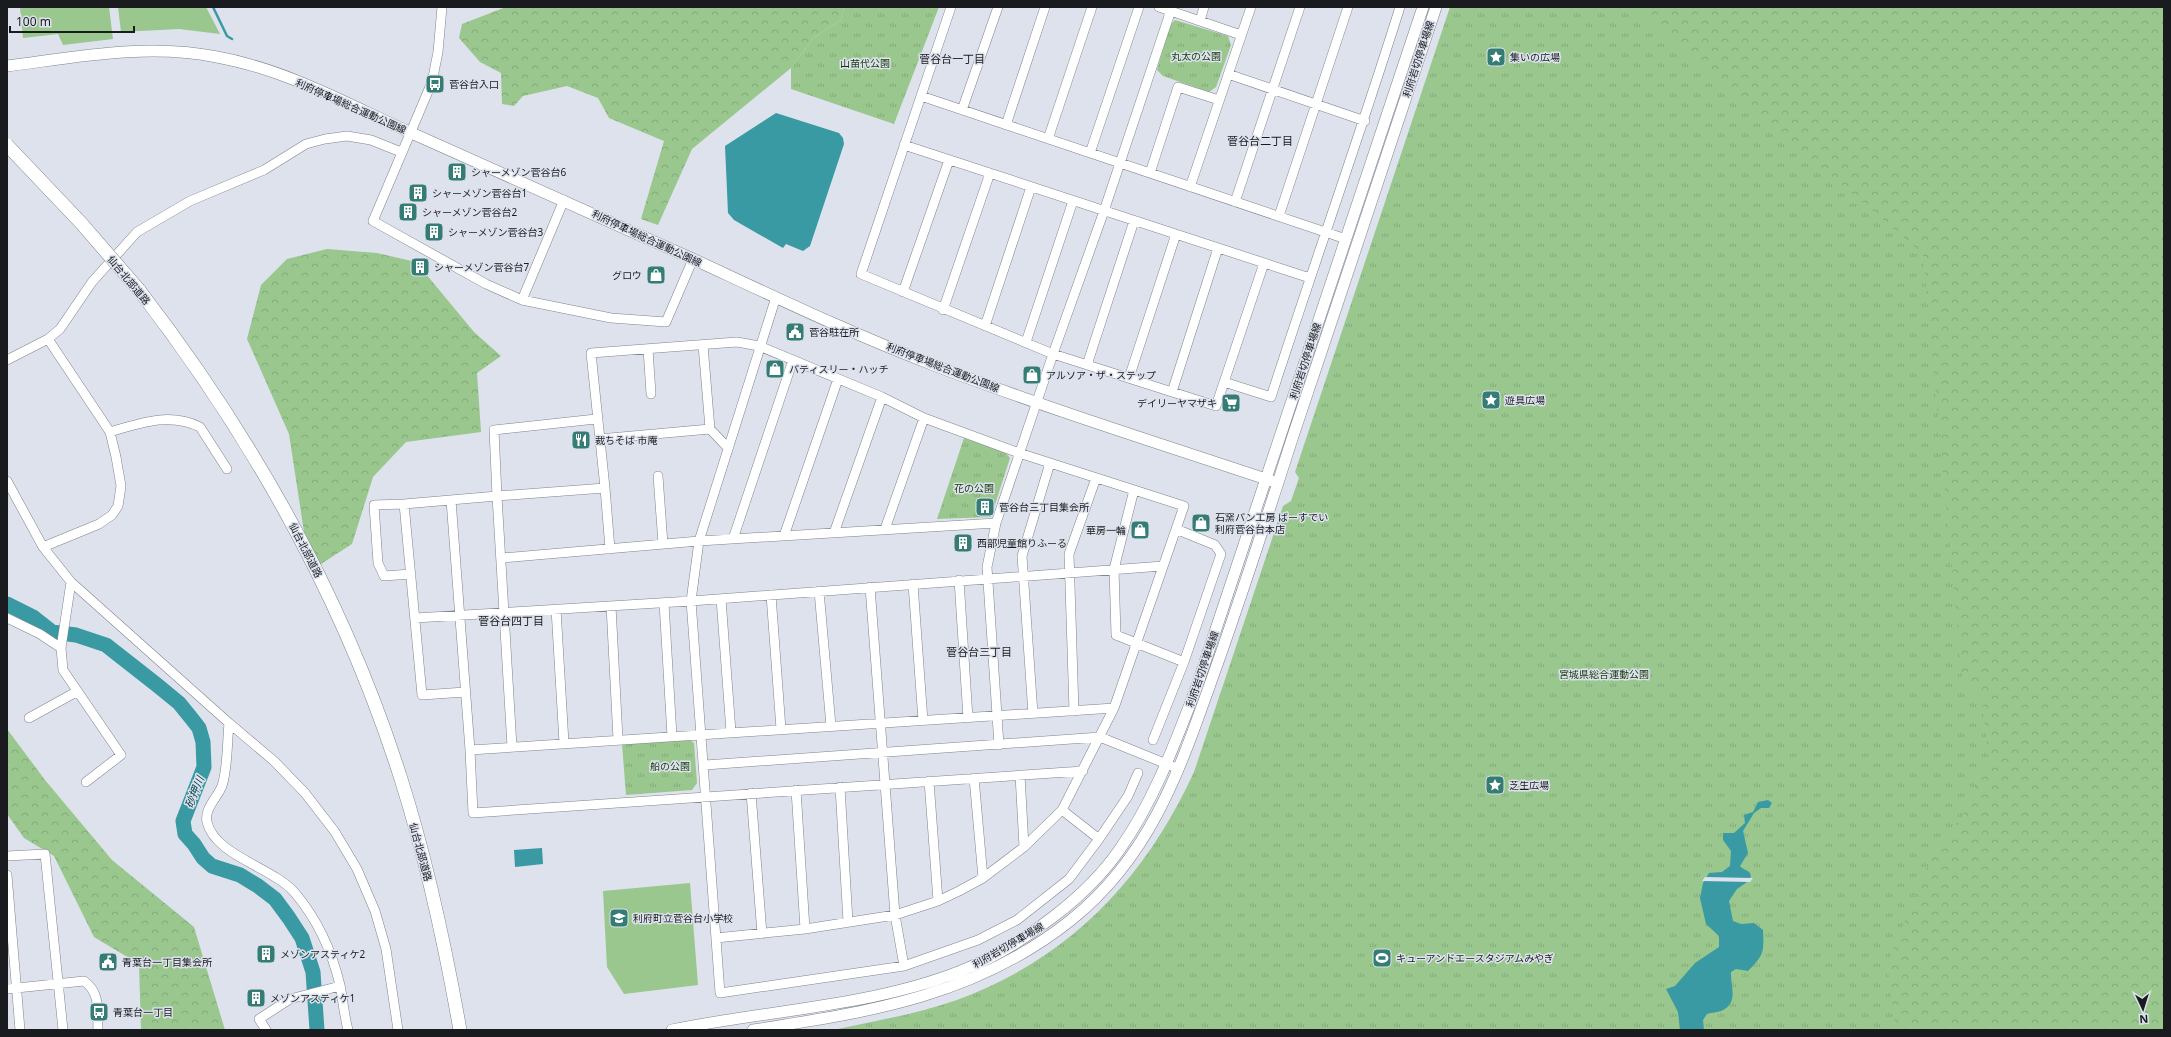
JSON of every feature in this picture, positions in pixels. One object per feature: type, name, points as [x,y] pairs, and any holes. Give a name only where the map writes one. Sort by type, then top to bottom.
[{"type":"highway","name":"仙台北部道路","points":[[7,145],[82,224],[139,290],[214,392],[253,453],[287,512],[322,580],[354,652],[401,779],[422,853],[438,920],[460,1030]]},
{"type":"main road","name":"利府岩切停車場線","points":[[672,1030],[880,994],[947,975],[990,957],[1034,932],[1065,908],[1091,884],[1120,850],[1148,804],[1168,764],[1197,686],[1423,7]]},
{"type":"main road","name":"利府岩切停車場線","points":[[753,1030],[890,1005],[929,995],[990,972],[1035,947],[1074,918],[1125,865],[1146,834],[1165,802],[1180,769],[1231,625],[1436,7]]},
{"type":"main road","name":"利府停車場総合運動公園線","points":[[7,66],[120,52],[157,50],[216,56],[243,63],[300,83],[564,200],[776,297],[932,364],[1036,402],[1278,484]]},
{"type":"street","points":[[442,7],[435,72],[373,221],[486,284],[522,300],[611,318],[666,322],[693,259]]},
{"type":"street","points":[[951,7],[861,274],[943,310],[1053,354],[1216,406],[1264,263]]},
{"type":"street","points":[[962,110],[998,7]]},
{"type":"street","points":[[1006,125],[1045,7]]},
{"type":"street","points":[[1048,139],[1092,7]]},
{"type":"street","points":[[1090,153],[1139,7]]},
{"type":"street","points":[[1159,7],[1171,9],[1241,35]]},
{"type":"street","points":[[1200,21],[1204,7]]},
{"type":"street","points":[[1190,187],[1251,7]]},
{"type":"street","points":[[1235,202],[1300,7]]},
{"type":"street","points":[[1278,216],[1348,7]]},
{"type":"street","points":[[1224,382],[1271,397],[1324,232],[1365,121],[1400,7]]},
{"type":"street","points":[[999,745],[988,578],[989,550],[996,523],[1036,402],[1104,211],[1171,9]]},
{"type":"street","points":[[1228,74],[1365,121]]},
{"type":"street","points":[[1150,173],[1178,87],[1219,100]]},
{"type":"street","points":[[921,96],[1346,239]]},
{"type":"street","points":[[7,360],[48,339],[60,329],[92,282],[138,232],[190,201],[264,170],[306,144],[325,139],[347,136],[371,140],[401,152]]},
{"type":"street","points":[[904,145],[1310,278]]},
{"type":"street","points":[[903,292],[949,160]]},
{"type":"street","points":[[943,310],[990,174]]},
{"type":"street","points":[[985,326],[1031,187]]},
{"type":"street","points":[[522,300],[564,200]]},
{"type":"street","points":[[1026,342],[1073,201]]},
{"type":"street","points":[[1087,365],[1134,221]]},
{"type":"street","points":[[1129,378],[1176,234]]},
{"type":"street","points":[[1172,392],[1218,248]]},
{"type":"street","points":[[776,297],[759,346],[699,541],[691,601],[720,993],[904,966],[978,940],[1017,920],[1069,879],[1099,839],[1128,796],[1138,773]]},
{"type":"street","points":[[43,547],[99,524],[112,515],[118,506],[120,486],[116,457],[110,432],[48,339]]},
{"type":"street","points":[[610,549],[605,488],[596,420],[591,353],[737,342],[759,346],[882,397],[924,418],[1019,453],[1184,506],[1114,708],[1062,810],[1024,847],[983,878],[938,901],[895,915],[805,929],[716,938]]},
{"type":"street","points":[[703,345],[710,429],[728,448]]},
{"type":"street","points":[[648,349],[651,394]]},
{"type":"street","points":[[733,539],[793,360]]},
{"type":"street","points":[[784,536],[838,379]]},
{"type":"street","points":[[834,533],[882,397]]},
{"type":"street","points":[[886,529],[924,418]]},
{"type":"street","points":[[110,432],[161,419],[194,424],[200,427],[227,469]]},
{"type":"street","points":[[512,747],[494,430],[596,420]]},
{"type":"street","points":[[599,438],[710,429]]},
{"type":"street","points":[[1033,714],[1022,576],[1022,556],[1050,463]]},
{"type":"street","points":[[658,476],[663,544]]},
{"type":"street","points":[[1074,711],[1069,554],[1096,478]]},
{"type":"street","points":[[7,481],[43,547],[71,582],[274,761],[305,793],[335,832],[357,869],[375,912],[386,949],[398,1030]]},
{"type":"street","points":[[411,574],[384,576],[378,563],[374,505],[404,504],[605,488]]},
{"type":"street","points":[[1134,490],[1114,569],[1116,635],[1136,645],[1184,662]]},
{"type":"street","points":[[451,500],[474,813],[1083,771]]},
{"type":"street","points":[[404,504],[422,695],[465,692]]},
{"type":"street","points":[[501,558],[699,541],[996,523]]},
{"type":"street","points":[[1153,740],[1184,662],[1221,554],[1215,545],[1176,529]]},
{"type":"street","points":[[415,618],[664,603],[1163,566]]},
{"type":"street","points":[[959,580],[968,718]]},
{"type":"street","points":[[71,582],[61,646],[63,670],[76,692],[121,755],[86,782]]},
{"type":"street","points":[[913,584],[923,721]]},
{"type":"street","points":[[870,587],[879,723],[895,915],[904,966]]},
{"type":"street","points":[[819,591],[831,726]]},
{"type":"street","points":[[771,595],[781,729]]},
{"type":"street","points":[[721,599],[731,732]]},
{"type":"street","points":[[664,603],[672,736]]},
{"type":"street","points":[[611,606],[618,740]]},
{"type":"street","points":[[556,609],[564,743]]},
{"type":"street","points":[[7,618],[61,646]]},
{"type":"street","points":[[29,718],[76,692]]},
{"type":"street","points":[[470,750],[879,723],[968,718],[997,718],[1114,708]]},
{"type":"street","points":[[230,723],[224,776],[217,797],[207,813],[207,822],[222,845],[275,876],[295,892],[321,933],[340,986],[348,1030]]},
{"type":"street","points":[[704,765],[1100,737],[1180,769]]},
{"type":"street","points":[[1020,776],[1024,847]]},
{"type":"street","points":[[974,778],[983,878]]},
{"type":"street","points":[[929,782],[938,901]]},
{"type":"street","points":[[840,787],[848,922]]},
{"type":"street","points":[[796,790],[805,929]]},
{"type":"street","points":[[751,793],[762,934]]},
{"type":"street","points":[[1062,810],[1099,839]]},
{"type":"street","points":[[7,856],[45,854],[63,1030]]},
{"type":"street","points":[[7,875],[11,989],[20,1030]]},
{"type":"street","points":[[11,989],[84,981],[92,986],[96,993],[98,1030]]},
{"type":"street","points":[[266,1030],[259,1019],[286,1001],[340,986]]},
{"type":"green space","points":[[20,7],[109,7],[113,39],[63,45],[58,34],[23,38]]},
{"type":"green space","points":[[118,7],[206,7],[220,34],[179,29],[121,32]]},
{"type":"green space","points":[[506,7],[844,7],[841,20],[813,38],[791,68],[692,149],[658,225],[641,219],[664,141],[609,118],[598,98],[567,86],[523,96],[514,106],[502,104],[501,73],[480,62],[459,38],[462,24]]},
{"type":"green space","name":"山苗代公園","points":[[844,7],[939,7],[894,124],[791,89],[791,68],[813,38],[841,20]]},
{"type":"green space","name":"宮城県総合運動公園","points":[[1450,7],[1633,7],[1923,254],[1962,678],[1982,702],[1989,762],[1971,795],[1963,815],[1931,858],[1887,965],[1896,1030],[833,1030],[911,1013],[957,1000],[997,983],[1034,962],[1068,938],[1099,911],[1127,880],[1152,847],[1174,811],[1194,772],[1283,506],[1291,501],[1299,478],[1295,472]]},
{"type":"green space","points":[[1567,7],[2164,7],[2164,1030],[1704,1030]]},
{"type":"green space","name":"丸太の公園","points":[[1175,20],[1228,36],[1231,45],[1216,87],[1209,92],[1163,76],[1157,70],[1170,25]]},
{"type":"green space","points":[[327,249],[377,253],[416,262],[474,332],[501,356],[477,373],[481,432],[406,442],[373,477],[352,544],[310,571],[289,434],[247,339],[261,285],[287,259]]},
{"type":"green space","name":"花の公園","points":[[964,438],[1006,453],[1010,458],[991,517],[937,519]]},
{"type":"green space","points":[[7,729],[45,780],[112,860],[194,927],[225,1030],[141,1030],[139,964],[94,937],[54,856],[24,838],[7,814]]},
{"type":"green space","name":"船の公園","points":[[687,738],[694,743],[697,783],[692,790],[626,795],[622,744]]},
{"type":"green space","points":[[690,883],[698,985],[624,994],[607,967],[603,891]]},
{"type":"water","points":[[776,113],[839,133],[843,138],[844,144],[810,246],[803,251],[786,244],[783,248],[734,220],[728,213],[725,146]]},
{"type":"water","points":[[1768,800],[1772,803],[1769,808],[1761,808],[1754,813],[1743,831],[1748,853],[1740,866],[1749,872],[1751,876],[1750,880],[1737,889],[1729,901],[1733,921],[1741,924],[1754,923],[1763,930],[1762,953],[1748,971],[1736,969],[1731,972],[1733,993],[1731,1003],[1728,1007],[1721,1011],[1707,1014],[1703,1020],[1704,1030],[1680,1030],[1678,1012],[1666,989],[1675,986],[1695,963],[1719,947],[1719,936],[1706,924],[1700,898],[1703,883],[1709,873],[1722,872],[1730,866],[1731,851],[1723,840],[1723,833],[1734,833],[1745,823],[1744,815],[1753,812],[1758,802]]},
{"type":"water","points":[[542,848],[543,864],[515,867],[514,850]]},
{"type":"pier","points":[[1705,877],[1753,878],[1750,882],[1702,881]]},
{"type":"waterway","points":[[213,7],[227,36],[232,39]]},
{"type":"waterway","name":"砂押川","points":[[7,604],[33,617],[52,632],[76,635],[106,645],[179,703],[199,728],[203,742],[204,767],[183,821],[185,834],[203,858],[212,866],[240,875],[258,886],[275,899],[289,918],[302,938],[313,972],[317,1030]]},
{"type":"place","name":"集いの広場","points":[[1496,57]]},
{"type":"place","name":"菅谷台入口","points":[[435,84]]},
{"type":"place","name":"シャーメゾン菅谷台6","points":[[457,172]]},
{"type":"place","name":"シャーメゾン菅谷台1","points":[[418,193]]},
{"type":"place","name":"シャーメゾン菅谷台2","points":[[408,212]]},
{"type":"place","name":"シャーメゾン菅谷台3","points":[[434,232]]},
{"type":"place","name":"シャーメゾン菅谷台7","points":[[420,267]]},
{"type":"place","name":"グロウ","points":[[656,275]]},
{"type":"place","name":"菅谷駐在所","points":[[795,332]]},
{"type":"place","name":"パティスリー・ハッチ","points":[[775,369]]},
{"type":"place","name":"アルソア・ザ・ステップ","points":[[1032,375]]},
{"type":"place","name":"遊具広場","points":[[1491,400]]},
{"type":"place","name":"デイリーヤマザキ","points":[[1231,403]]},
{"type":"place","name":"裁ちそば 市庵","points":[[581,440]]},
{"type":"place","name":"菅谷台三丁目集会所","points":[[985,507]]},
{"type":"place","name":"石窯パン工房 ばーすでい 利府菅谷台本店","points":[[1201,523]]},
{"type":"place","name":"華房一輪","points":[[1140,530]]},
{"type":"place","name":"西部児童館りふーる","points":[[963,543]]},
{"type":"place","name":"芝生広場","points":[[1495,785]]},
{"type":"place","name":"利府町立菅谷台小学校","points":[[619,918]]},
{"type":"place","name":"メゾンアスティケ2","points":[[266,954]]},
{"type":"place","name":"キューアンドエースタジアムみやぎ","points":[[1382,958]]},
{"type":"place","name":"青葉台一丁目集会所","points":[[108,962]]},
{"type":"place","name":"メゾンアスティケ1","points":[[256,998]]},
{"type":"place","name":"青葉台一丁目","points":[[99,1012]]},
{"type":"district","name":"菅谷台一丁目","points":[[952,58]]},
{"type":"district","name":"菅谷台二丁目","points":[[1260,140]]},
{"type":"district","name":"菅谷台四丁目","points":[[511,620]]},
{"type":"district","name":"菅谷台三丁目","points":[[979,651]]}]
